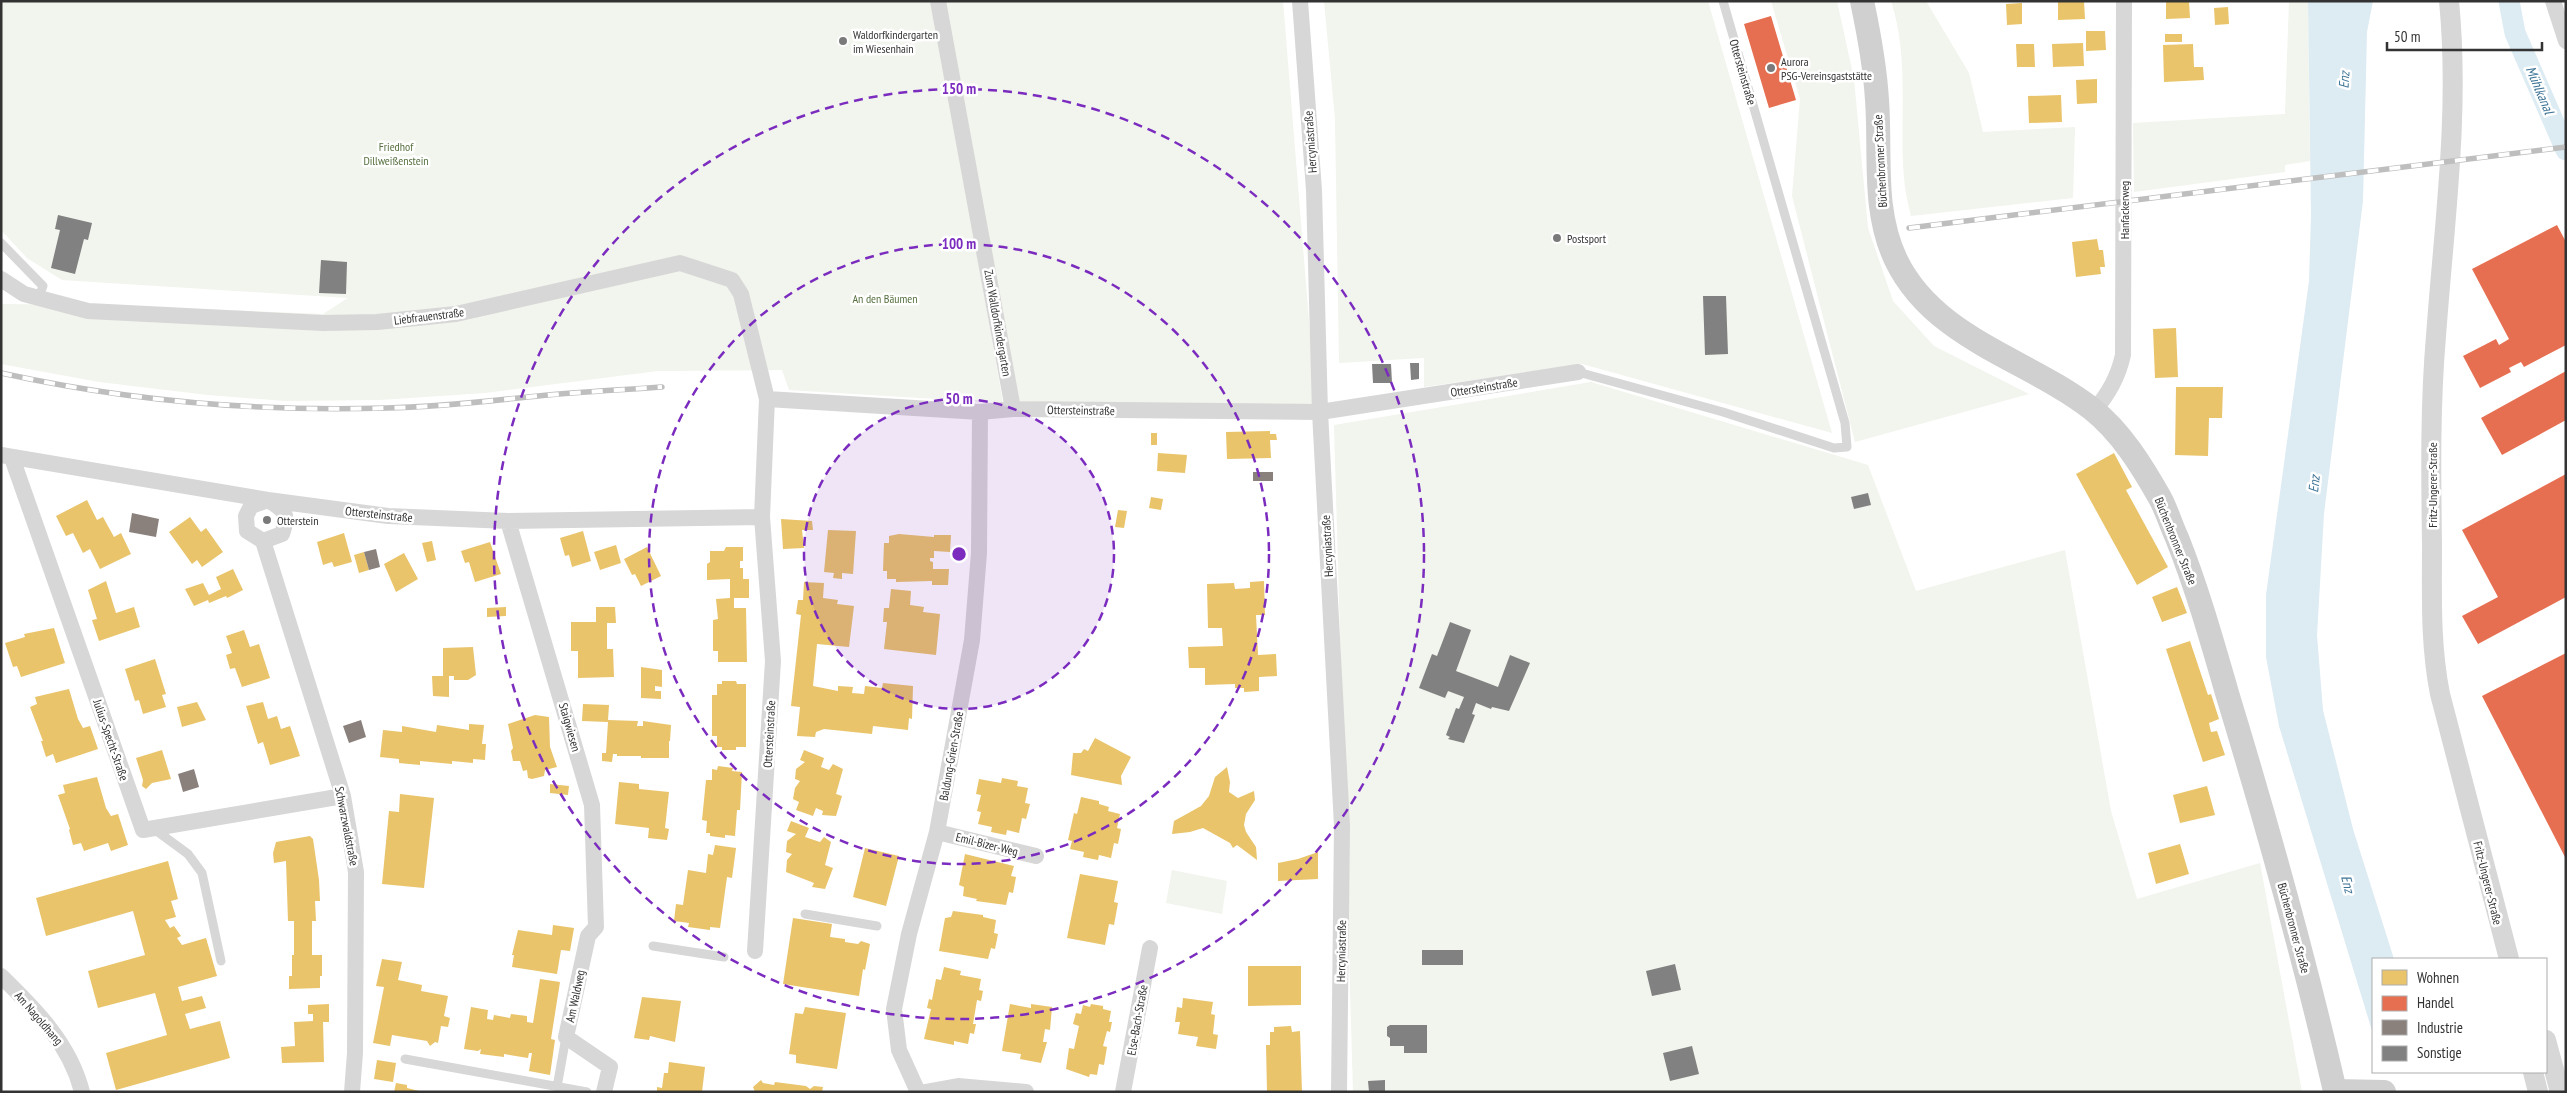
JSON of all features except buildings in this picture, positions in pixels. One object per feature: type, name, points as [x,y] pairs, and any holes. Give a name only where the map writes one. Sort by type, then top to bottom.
[{"type":"main road","name":"Büchenbronner Straße","points":[[1862,1],[1872,47],[1877,100],[1879,197],[1886,233],[1906,278],[1929,305],[1952,324],[2094,411],[2129,447],[2161,500],[2185,557],[2275,852],[2335,1091],[2379,1091]]},
{"type":"street","name":"Zum Walldorfkindergarten","points":[[938,1],[1013,409]]},
{"type":"street","name":"Hercyniastraße","points":[[1300,1],[1314,190],[1320,412],[1342,826],[1339,1092]]},
{"type":"street","name":"Hanfackerweg","points":[[2094,411],[2107,395],[2118,376],[2123,355],[2124,1]]},
{"type":"street","name":"Fritz-Ungerer-Straße","points":[[2449,1],[2453,42],[2452,129],[2435,340],[2431,464],[2433,658],[2445,713],[2509,958]]},
{"type":"street","points":[[2553,1],[2566,40]]},
{"type":"street","name":"Liebfrauenstraße","points":[[1,279],[24,294],[88,311],[323,323],[377,322],[456,314],[680,263],[732,280],[741,294],[767,399]]},
{"type":"street","name":"Ottersteinstraße","points":[[755,951],[773,661],[762,517],[767,399],[980,412],[1013,409],[1320,412],[1578,372]]},
{"type":"street","name":"Baldung-Grien-Straße","points":[[918,1092],[899,1050],[894,1009],[909,934],[937,832],[972,640],[979,553],[980,412]]},
{"type":"street","name":"Ottersteinstraße","points":[[7,456],[268,500],[388,516],[508,521],[762,517]]},
{"type":"street","name":"Julius-Specht-Straße","points":[[7,456],[143,830],[154,828]]},
{"type":"street","points":[[263,541],[282,534],[287,520],[283,509],[268,500]]},
{"type":"street","name":"Schwarzwaldstraße","points":[[268,500],[251,506],[246,516],[247,531],[263,541],[343,796],[356,872],[355,1053],[352,1092]]},
{"type":"street","name":"Staigwiesen","points":[[508,521],[592,806],[596,927],[588,936]]},
{"type":"street","points":[[154,828],[343,796]]},
{"type":"street","name":"Emil-Bizer-Weg","points":[[937,832],[1036,856]]},
{"type":"street","name":"Am Waldweg","points":[[588,936],[566,1037],[610,1067],[604,1092]]},
{"type":"street","name":"Else-Bach-Straße","points":[[1124,1092],[1150,948]]},
{"type":"street","name":"Am Nagoldhang","points":[[1,976],[58,1037],[76,1070],[82,1092]]},
{"type":"street","points":[[2547,1044],[2560,1092]]},
{"type":"street","points":[[2533,1073],[2538,1092]]},
{"type":"street","points":[[925,1092],[958,1086],[1026,1092]]},
{"type":"lane","name":"Ottersteinstraße","points":[[1578,372],[1723,412],[1834,448],[1848,446],[1845,423],[1723,1]]},
{"type":"lane","points":[[1,242],[43,286],[38,299]]},
{"type":"lane","points":[[154,828],[188,854],[202,873],[221,961]]},
{"type":"lane","points":[[805,914],[876,926]]},
{"type":"lane","points":[[653,946],[724,957]]},
{"type":"lane","points":[[557,1087],[566,1037]]},
{"type":"lane","points":[[405,1059],[588,1092]]},
{"type":"green space","points":[[1,1],[933,1],[1003,403],[789,390],[782,370],[658,371],[485,393],[379,400],[285,401],[208,395],[99,382],[1,364],[1,304],[97,305],[323,314],[348,298],[62,280],[27,258],[1,230]]},
{"type":"green space","points":[[942,1],[1283,1],[1316,407],[1015,401]]},
{"type":"green space","name":"Postsport","points":[[1324,1],[1708,1],[1832,433],[1582,364],[1424,387],[1424,358],[1339,363],[1335,119]]},
{"type":"green space","points":[[1771,1],[1837,1],[1854,79],[1868,228],[1893,301],[1934,346],[2029,394],[1855,442],[1792,196],[1800,99]]},
{"type":"green space","points":[[1891,1],[1926,1],[1969,73],[1983,132],[2075,127],[2073,198],[1911,216],[1904,178],[1903,89],[1900,45]]},
{"type":"green space","points":[[2289,1],[2308,1],[2310,161],[2285,165],[2285,172],[2134,192],[2133,123],[2285,114]]},
{"type":"green space","points":[[1591,382],[1868,465],[1916,591],[2065,550],[2111,811],[2137,899],[2260,863],[2302,1092],[1353,1092],[1334,425]]},
{"type":"green space","points":[[1172,870],[1227,881],[1222,914],[1166,903]]},
{"type":"water","name":"Enz","points":[[2308,1],[2373,1],[2367,32],[2363,201],[2324,514],[2317,635],[2323,710],[2353,829],[2394,958],[2372,958],[2372,1031],[2279,726],[2266,657],[2266,595],[2309,281],[2311,216]]},
{"type":"pier","points":[[2383,1073],[2433,1073],[2438,1092],[2390,1092]]},
{"type":"waterway","name":"Mühlkanal","points":[[2509,1],[2515,33],[2566,150]]},
{"type":"railway","points":[[1909,228],[2566,147]]},
{"type":"railway","points":[[1,373],[97,391],[193,403],[290,408],[387,408],[463,404],[662,387]]},
{"type":"place","name":"Waldorfkindergarten im Wiesenhain","points":[[843,41]]},
{"type":"place","name":"Aurora PSG-Vereinsgaststätte","points":[[1771,68]]},
{"type":"place","name":"Postsport","points":[[1557,238]]},
{"type":"place","name":"Otterstein","points":[[267,520]]},
{"type":"park label","name":"Friedhof Dillweißenstein","points":[[396,153]]},
{"type":"park label","name":"An den Bäumen","points":[[885,298]]}]
